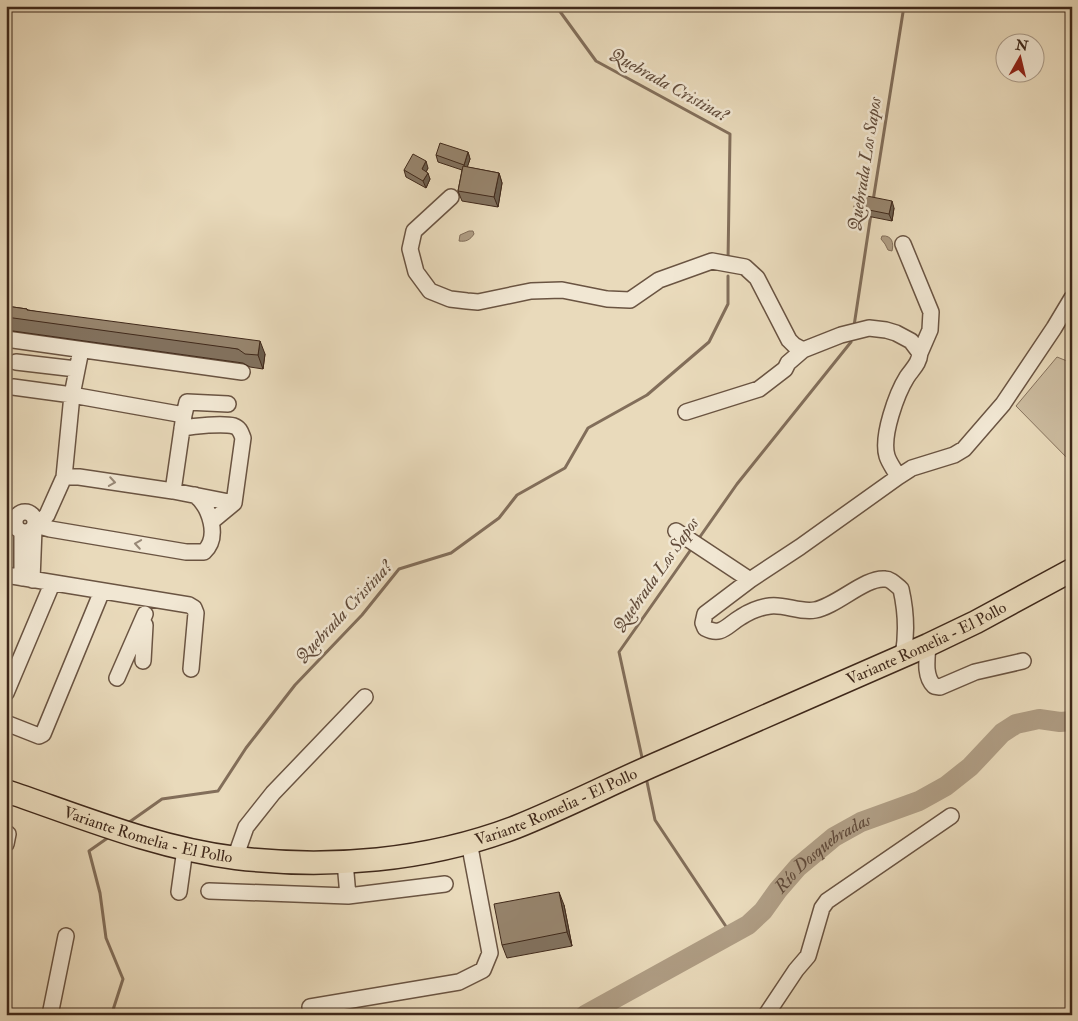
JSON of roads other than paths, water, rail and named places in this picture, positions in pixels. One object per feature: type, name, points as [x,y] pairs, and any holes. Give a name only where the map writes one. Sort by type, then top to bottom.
[{"type":"highway","name":"Variante Romelia - El Pollo","points":[[6,791],[119,831],[185,849],[235,858],[290,862],[345,862],[403,856],[468,842],[513,828],[556,810],[657,763],[928,645],[976,622],[1072,570]]},
{"type":"street","points":[[451,198],[414,231],[410,249],[416,272],[430,291],[450,299],[478,302],[531,291],[562,290],[607,299],[630,300],[659,280],[712,261],[745,267],[758,278],[789,340],[803,350]]},
{"type":"street","points":[[898,477],[887,456],[886,444],[888,433],[899,391],[919,361],[920,353],[930,330],[931,312],[903,244]]},
{"type":"street","points":[[903,656],[905,627],[901,589],[893,582],[885,579],[874,581],[861,587],[828,607],[806,611],[770,606],[742,616],[722,630],[713,632],[704,628],[703,623],[705,614],[709,610],[898,477],[912,468],[954,455],[964,449],[1003,404],[1072,298]]},
{"type":"street","points":[[686,412],[759,389],[772,381],[803,350],[842,335],[870,328],[886,330],[904,336],[915,345],[920,353]]},
{"type":"street","points":[[6,339],[242,372]]},
{"type":"street","points":[[23,523],[42,520],[47,515],[64,477],[72,395],[81,350]]},
{"type":"street","points":[[16,362],[76,369]]},
{"type":"street","points":[[13,387],[72,395],[199,425],[234,426],[241,431],[243,438],[234,503],[211,522]]},
{"type":"street","points":[[173,491],[187,402],[228,404]]},
{"type":"street","points":[[64,477],[79,477],[173,491],[234,503]]},
{"type":"street","points":[[23,523],[197,553],[204,552],[208,548],[210,541],[211,522],[203,501],[195,495]]},
{"type":"street","points":[[23,523],[22,562],[27,579]]},
{"type":"street","points":[[23,523],[27,579]]},
{"type":"street","points":[[676,531],[750,580]]},
{"type":"street","points":[[6,573],[22,562]]},
{"type":"street","points":[[6,573],[52,584],[189,605],[194,608],[196,613],[191,669]]},
{"type":"street","points":[[6,693],[52,584]]},
{"type":"street","points":[[6,723],[39,736],[44,734],[102,591]]},
{"type":"street","points":[[117,678],[145,614],[149,599]]},
{"type":"street","points":[[143,661],[145,614]]},
{"type":"street","points":[[928,645],[927,666],[930,681],[934,686],[940,687],[975,672],[1023,661]]},
{"type":"street","points":[[235,858],[246,827],[257,813],[273,793],[364,696]]},
{"type":"street","points":[[766,1015],[796,970],[808,956],[822,908],[827,901],[951,816]]},
{"type":"street","points":[[310,1007],[458,982],[483,970],[490,952],[468,842]]},
{"type":"street","points":[[179,892],[185,849]]},
{"type":"street","points":[[345,862],[348,896]]},
{"type":"street","points":[[209,891],[348,896],[445,884]]},
{"type":"street","points":[[50,1015],[66,936]]},
{"type":"waterway","name":"Quebrada Cristina?","points":[[556,6],[596,61],[730,134],[728,261]]},
{"type":"waterway","name":"Quebrada Los Sapos","points":[[873,201],[904,6]]},
{"type":"waterway","name":"Quebrada Los Sapos","points":[[854,326],[871,214]]},
{"type":"waterway","name":"Quebrada Cristina?","points":[[128,823],[162,799],[218,791],[246,748],[295,685],[362,615],[399,569],[451,553],[499,518],[517,495],[565,468],[588,428],[647,395],[709,342],[728,304],[728,276]]},
{"type":"waterway","name":"Quebrada Los Sapos","points":[[697,541],[737,484],[851,342]]},
{"type":"waterway","name":"Quebrada Los Sapos","points":[[643,762],[619,652],[692,548]]},
{"type":"waterway","name":"Río Dosquebradas","points":[[585,1015],[748,925],[763,911],[798,867],[834,837],[861,822],[919,801],[946,786],[970,767],[1002,733],[1016,724],[1039,719],[1060,722],[1072,721]]},
{"type":"waterway","name":"Quebrada Los Sapos","points":[[646,777],[655,820],[731,934]]},
{"type":"waterway","name":"Quebrada Cristina?","points":[[109,837],[89,851],[100,893],[106,938],[123,979],[113,1015]]}]
